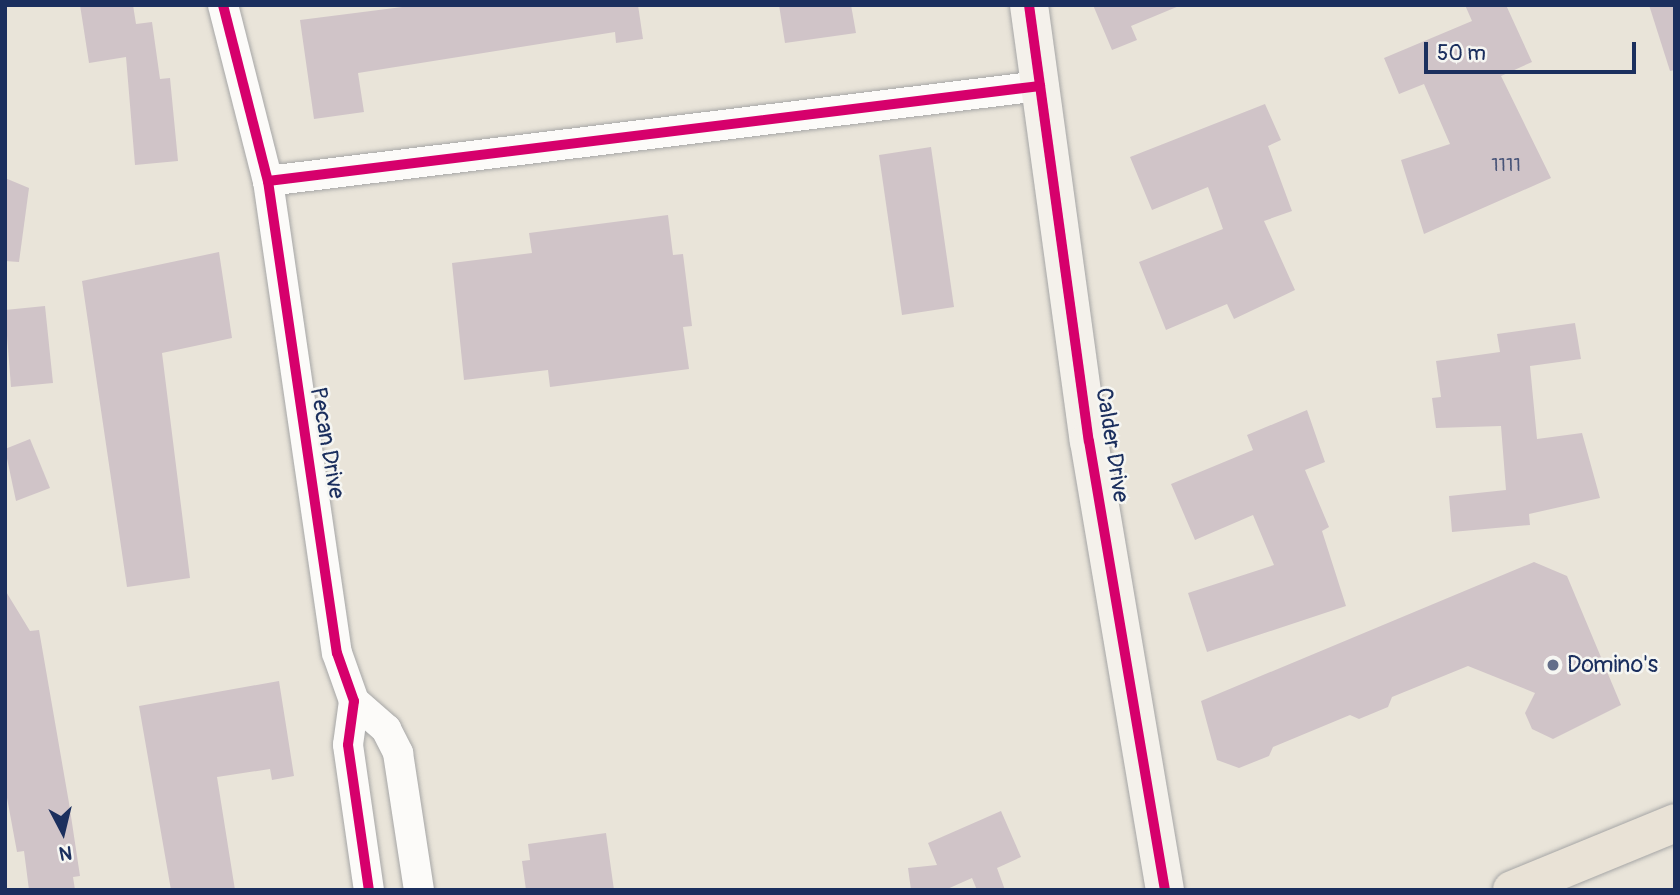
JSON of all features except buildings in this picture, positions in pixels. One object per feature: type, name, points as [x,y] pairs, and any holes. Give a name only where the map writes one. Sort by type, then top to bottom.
[{"type":"main road","points":[[1512,890],[1675,823]]},
{"type":"street","name":"Pecan Drive","points":[[223,5],[268,181],[337,653],[354,701],[348,745],[369,890]]},
{"type":"street","name":"Calder Drive","points":[[1029,5],[1089,441],[1165,890]]},
{"type":"street","points":[[268,181],[1040,86]]},
{"type":"street","name":"Pecan Drive","points":[[354,701],[386,729],[398,753],[419,890]]},
{"type":"cycle path","points":[[223,5],[268,181],[337,653],[354,701],[348,745],[369,890]]},
{"type":"cycle path","points":[[1029,5],[1089,441],[1165,890]]},
{"type":"cycle path","points":[[268,181],[1040,86]]},
{"type":"place","name":"Domino's","points":[[1553,665]]}]
